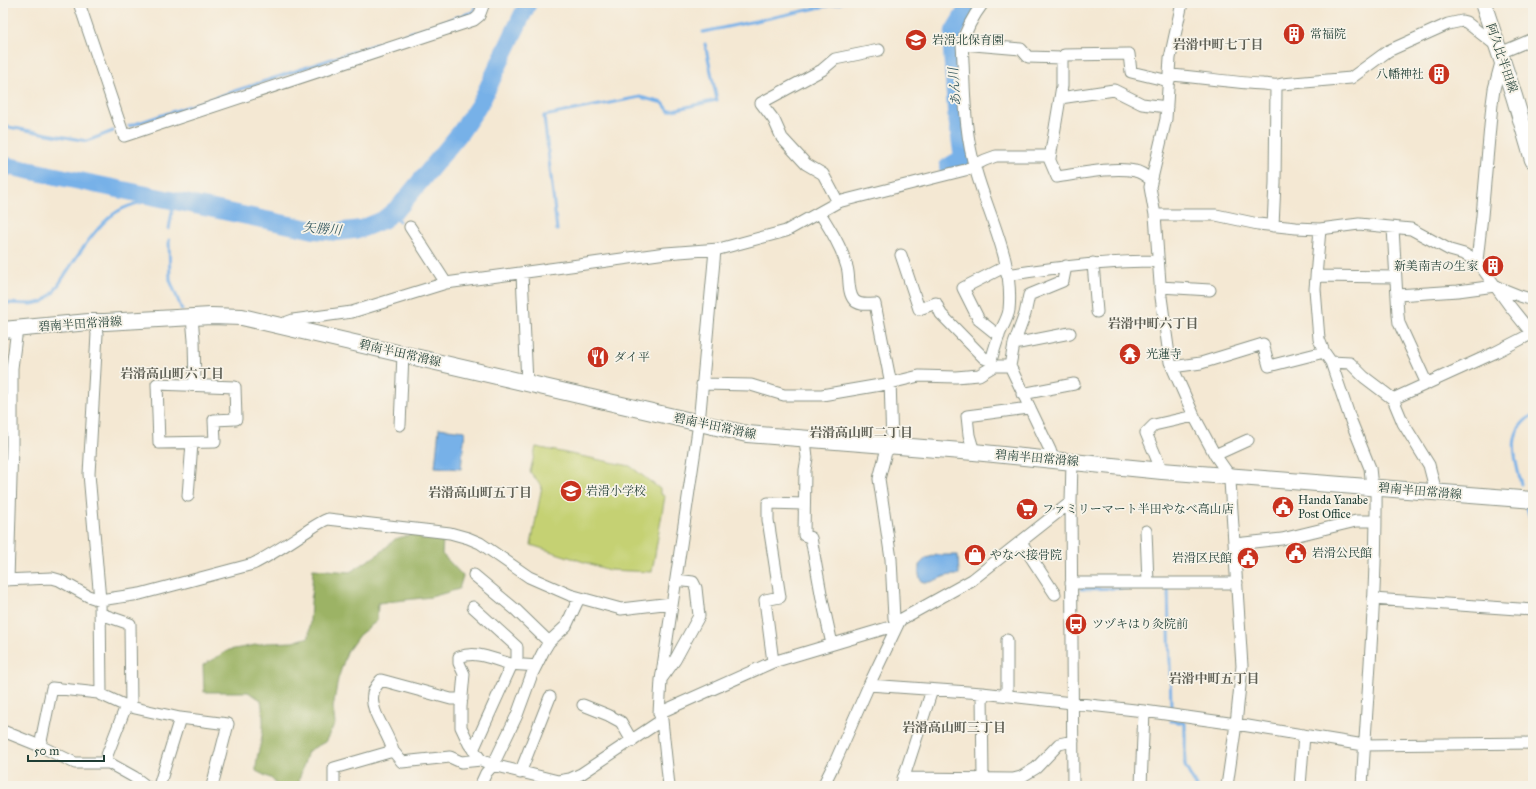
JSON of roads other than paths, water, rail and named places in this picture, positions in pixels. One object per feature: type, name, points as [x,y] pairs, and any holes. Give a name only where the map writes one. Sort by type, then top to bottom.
[{"type":"main road","name":"阿久比半田線","points":[[1483,3],[1514,96],[1533,160]]},
{"type":"main road","name":"碧南半田常滑線","points":[[10,330],[95,322],[235,316],[280,325],[747,434],[974,452],[1162,471],[1229,475],[1533,500]]},
{"type":"street","points":[[79,3],[124,136],[474,20],[479,16],[484,3]]},
{"type":"street","points":[[702,384],[752,385],[784,395],[822,395],[919,376],[956,377],[979,375],[992,364],[998,336],[1009,312],[1007,270],[1000,242],[974,166],[966,127],[962,44],[965,33],[971,21],[983,3]]},
{"type":"street","points":[[1182,3],[1170,58],[1166,119],[1150,187],[1155,215],[1160,287],[1168,350],[1172,367],[1194,416],[1215,455],[1229,475],[1235,544],[1242,666],[1236,724],[1227,786]]},
{"type":"street","points":[[962,44],[1021,48],[1028,57],[1034,58],[1062,58],[1064,55],[1129,54],[1131,72],[1169,78],[1268,84],[1276,86],[1282,84],[1351,78],[1388,51],[1448,24],[1462,21],[1466,22],[1500,53]]},
{"type":"street","points":[[1500,53],[1533,39]]},
{"type":"street","points":[[838,202],[823,174],[806,164],[782,138],[774,120],[761,103],[822,70],[835,60],[879,50]]},
{"type":"street","points":[[1477,261],[1492,104],[1500,53]]},
{"type":"street","points":[[1062,58],[1062,86],[1050,158],[1057,177],[1110,170],[1134,170],[1151,180]]},
{"type":"street","points":[[1273,226],[1276,86]]},
{"type":"street","points":[[1060,98],[1114,90],[1142,104],[1167,107]]},
{"type":"street","points":[[280,325],[292,320],[352,312],[446,283],[522,274],[666,253],[715,250],[752,242],[786,231],[838,202],[965,170],[996,156],[1048,156],[1050,158]]},
{"type":"street","points":[[820,213],[842,253],[847,267],[850,289],[854,300],[861,304],[875,304],[890,382],[892,446],[886,452],[882,464],[880,484],[891,559],[894,618],[897,625]]},
{"type":"street","points":[[1155,215],[1216,215],[1273,226],[1320,229],[1359,224],[1411,229],[1450,250],[1464,254],[1477,261],[1532,334],[1393,399]]},
{"type":"street","points":[[410,227],[446,283]]},
{"type":"street","points":[[1393,228],[1399,323],[1427,384]]},
{"type":"street","points":[[1320,229],[1316,276],[1317,316],[1320,339],[1324,352],[1331,362],[1350,421],[1370,468],[1374,487],[1376,521],[1373,599],[1362,786]]},
{"type":"street","points":[[670,786],[661,716],[661,680],[699,423],[715,250]]},
{"type":"street","points":[[901,255],[919,309],[936,303],[941,314],[984,358],[992,364],[1010,366]]},
{"type":"street","points":[[998,336],[979,320],[963,288],[1007,270],[1122,261],[1157,261]]},
{"type":"street","points":[[1093,263],[1098,312]]},
{"type":"street","points":[[1053,460],[1050,450],[1022,394],[1010,366],[1014,344],[1025,314],[1029,295],[1063,281],[1066,266]]},
{"type":"street","points":[[522,274],[527,383]]},
{"type":"street","points":[[1316,276],[1395,277]]},
{"type":"street","points":[[1397,295],[1458,291],[1495,286],[1533,300]]},
{"type":"street","points":[[1160,287],[1210,290]]},
{"type":"street","points":[[192,317],[195,385]]},
{"type":"street","points":[[95,322],[97,334],[89,474],[101,614],[101,695]]},
{"type":"street","points":[[10,330],[12,368],[12,452],[5,580],[52,578],[59,580],[88,596],[100,600],[140,594],[253,564],[308,531],[317,523],[328,519],[450,533],[468,538],[480,543],[529,577],[570,595],[621,609],[672,603]]},
{"type":"street","points":[[1014,344],[1070,333]]},
{"type":"street","points":[[1172,367],[1201,363],[1263,344],[1269,366],[1324,352]]},
{"type":"street","points":[[400,425],[403,354]]},
{"type":"street","points":[[1331,362],[1350,363],[1364,377],[1393,399],[1403,423],[1429,465],[1436,492]]},
{"type":"street","points":[[157,384],[235,387],[236,419],[214,420],[216,442],[192,443],[159,443],[157,384]]},
{"type":"street","points":[[1022,394],[1074,384]]},
{"type":"street","points":[[974,452],[969,435],[967,416],[1029,408]]},
{"type":"street","points":[[1162,471],[1146,433],[1154,425],[1194,416]]},
{"type":"street","points":[[805,439],[807,458],[805,470],[804,535],[811,538],[832,644]]},
{"type":"street","points":[[1215,455],[1248,440]]},
{"type":"street","points":[[188,496],[192,443]]},
{"type":"street","points":[[1072,462],[1071,583],[1073,786]]},
{"type":"street","points":[[823,786],[900,620],[972,580],[1071,502]]},
{"type":"street","points":[[773,662],[765,600],[780,597],[768,520],[768,503],[804,504]]},
{"type":"street","points":[[1235,544],[1282,539],[1356,521],[1376,521]]},
{"type":"street","points":[[1146,531],[1148,582]]},
{"type":"street","points":[[1021,542],[1055,594]]},
{"type":"street","points":[[474,575],[516,610],[549,642]]},
{"type":"street","points":[[661,680],[675,660],[698,616],[696,588],[693,582],[676,580]]},
{"type":"street","points":[[1071,583],[1237,583]]},
{"type":"street","points":[[480,786],[486,773],[493,765],[517,715],[536,666],[549,642],[566,626],[579,598]]},
{"type":"street","points":[[1373,599],[1533,610]]},
{"type":"street","points":[[473,750],[515,664],[517,647],[474,607]]},
{"type":"street","points":[[101,614],[130,624],[128,706],[104,763]]},
{"type":"street","points":[[462,699],[451,699],[381,680],[373,693],[372,705],[390,740],[393,751],[402,762],[450,757],[461,762],[481,760],[520,773],[539,782],[559,784],[581,774],[632,741],[661,716],[773,662],[897,625]]},
{"type":"street","points":[[1007,640],[1007,696]]},
{"type":"street","points":[[481,760],[469,744],[461,727],[464,674],[459,662],[459,657],[467,654],[479,654],[515,664],[536,666]]},
{"type":"street","points":[[869,685],[1007,696],[1144,711],[1236,724],[1364,745],[1533,744]]},
{"type":"street","points":[[40,746],[43,740],[52,688],[101,695],[128,706],[180,718],[228,724],[212,786]]},
{"type":"street","points":[[932,690],[902,782],[983,778],[1012,779],[1021,777],[1036,768],[1059,744],[1072,741]]},
{"type":"street","points":[[982,694],[983,778]]},
{"type":"street","points":[[520,773],[550,697]]},
{"type":"street","points":[[582,705],[608,714],[621,722],[632,741]]},
{"type":"street","points":[[1142,786],[1144,711]]},
{"type":"street","points":[[159,786],[180,718]]},
{"type":"street","points":[[3,731],[40,746],[75,763],[109,763],[134,777],[146,786]]},
{"type":"street","points":[[1300,786],[1304,735]]},
{"type":"street","points":[[334,786],[334,768],[393,751]]},
{"type":"water","points":[[439,428],[465,431],[461,469],[435,467]]},
{"type":"water","points":[[937,555],[958,555],[959,575],[946,576],[931,582],[921,581],[919,575],[919,565],[926,558]]},
{"type":"waterway","points":[[129,126],[473,12],[477,3]]},
{"type":"waterway","name":"矢勝川","points":[[3,165],[314,230],[337,232],[361,229],[383,220],[400,206],[460,133],[481,102],[528,3]]},
{"type":"waterway","points":[[703,32],[841,3]]},
{"type":"waterway","name":"あん川","points":[[948,167],[963,158],[956,111],[952,51],[954,31],[971,3]]},
{"type":"waterway","points":[[557,230],[544,116],[640,97],[663,103],[669,111],[717,100],[705,44]]},
{"type":"waterway","points":[[3,126],[87,141],[113,131]]},
{"type":"waterway","points":[[3,303],[32,304],[43,302],[53,293],[92,236],[111,216],[120,210],[137,203],[167,199]]},
{"type":"waterway","points":[[169,229],[174,200]]},
{"type":"waterway","points":[[393,212],[399,221]]},
{"type":"waterway","points":[[169,240],[170,280],[182,310]]},
{"type":"waterway","points":[[1521,484],[1516,464],[1514,446],[1515,437],[1518,429],[1524,421],[1533,415]]},
{"type":"waterway","points":[[1527,507],[1533,529]]},
{"type":"waterway","points":[[1081,589],[1129,588]]},
{"type":"waterway","points":[[1165,588],[1168,588],[1171,707]]},
{"type":"waterway","points":[[1171,721],[1185,723],[1185,766],[1196,786]]},
{"type":"place","name":"常福院","points":[[1294,34]]},
{"type":"place","name":"岩滑北保育園","points":[[916,40]]},
{"type":"place","name":"八幡神社","points":[[1439,74]]},
{"type":"place","name":"新美南吉の生家","points":[[1493,266]]},
{"type":"place","name":"光蓮寺","points":[[1130,354]]},
{"type":"place","name":"ダイ平","points":[[598,357]]},
{"type":"place","name":"岩滑小学校","points":[[571,491]]},
{"type":"place","name":"Handa Yanabe Post Office","points":[[1283,507]]},
{"type":"place","name":"ファミリーマート半田やなべ高山店","points":[[1027,509]]},
{"type":"place","name":"岩滑公民館","points":[[1296,553]]},
{"type":"place","name":"やなべ接骨院","points":[[975,555]]},
{"type":"place","name":"岩滑区民館","points":[[1248,558]]},
{"type":"place","name":"ツヅキはり灸院前","points":[[1076,624]]},
{"type":"district","name":"岩滑中町七丁目","points":[[1218,45]]},
{"type":"district","name":"岩滑中町六丁目","points":[[1153,324]]},
{"type":"district","name":"岩滑高山町六丁目","points":[[172,374]]},
{"type":"district","name":"岩滑高山町二丁目","points":[[861,433]]},
{"type":"district","name":"岩滑高山町五丁目","points":[[480,493]]},
{"type":"district","name":"岩滑中町五丁目","points":[[1214,679]]},
{"type":"district","name":"岩滑高山町三丁目","points":[[954,728]]}]
